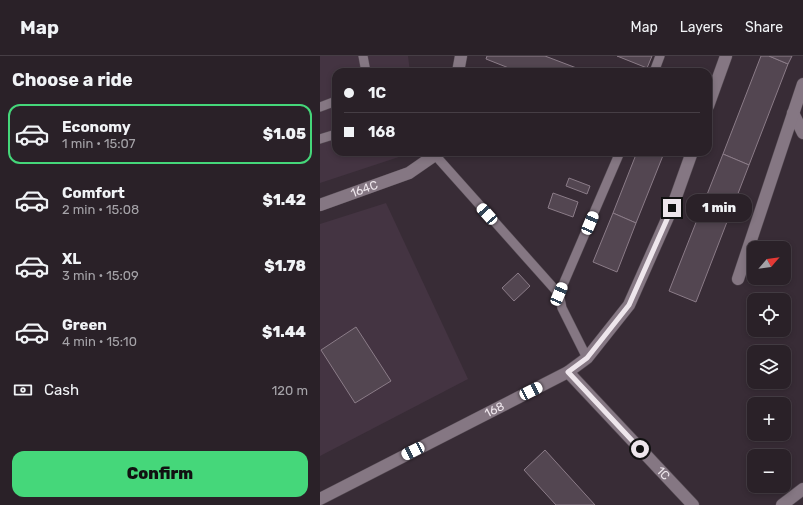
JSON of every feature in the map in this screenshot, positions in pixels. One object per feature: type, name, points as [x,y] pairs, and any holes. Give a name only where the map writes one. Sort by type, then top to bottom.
[{"type":"street","points":[[459,68],[461,56]]},
{"type":"street","points":[[712,95],[726,56]]},
{"type":"street","points":[[738,279],[803,84]]},
{"type":"street","points":[[793,113],[803,133]]},
{"type":"street","name":"164C","points":[[320,205],[408,173],[433,156]]},
{"type":"street","name":"168","points":[[320,499],[568,372],[587,358],[629,305],[672,208],[691,156]]},
{"type":"street","name":"1C","points":[[568,372],[693,505]]},
{"type":"street","points":[[782,505],[803,489]]},
{"type":"lane","points":[[363,56],[365,68]]},
{"type":"lane","points":[[656,68],[660,56]]},
{"type":"lane","points":[[320,107],[332,102]]},
{"type":"lane","points":[[320,139],[332,135]]},
{"type":"lane","points":[[438,156],[559,294],[562,308],[587,358]]},
{"type":"lane","points":[[559,294],[618,156]]},
{"type":"shaded area","points":[[320,56],[408,56],[410,68],[332,68],[332,156],[402,156],[320,183]]},
{"type":"shaded area","points":[[386,203],[468,379],[320,456],[320,224]]},
{"type":"building","points":[[487,56],[545,56],[576,68],[509,68],[486,59]]},
{"type":"building","points":[[617,56],[652,56],[647,68]]},
{"type":"building","points":[[761,56],[769,56],[788,64],[749,165],[723,154]]},
{"type":"building","points":[[769,56],[792,56],[788,64]]},
{"type":"building","points":[[723,154],[749,165],[696,302],[669,291]]},
{"type":"building","points":[[635,156],[663,156],[636,223],[613,213]]},
{"type":"building","points":[[569,178],[590,186],[587,194],[566,186]]},
{"type":"building","points":[[553,193],[578,202],[573,217],[548,208]]},
{"type":"building","points":[[613,213],[636,223],[617,272],[593,262]]},
{"type":"building","points":[[518,273],[530,286],[514,301],[502,288]]},
{"type":"building","points":[[356,327],[391,381],[355,403],[321,350]]},
{"type":"building","points":[[545,450],[595,505],[556,505],[524,470]]},
{"type":"route","points":[[640,449],[568,372],[587,358],[629,305],[672,208]]}]
